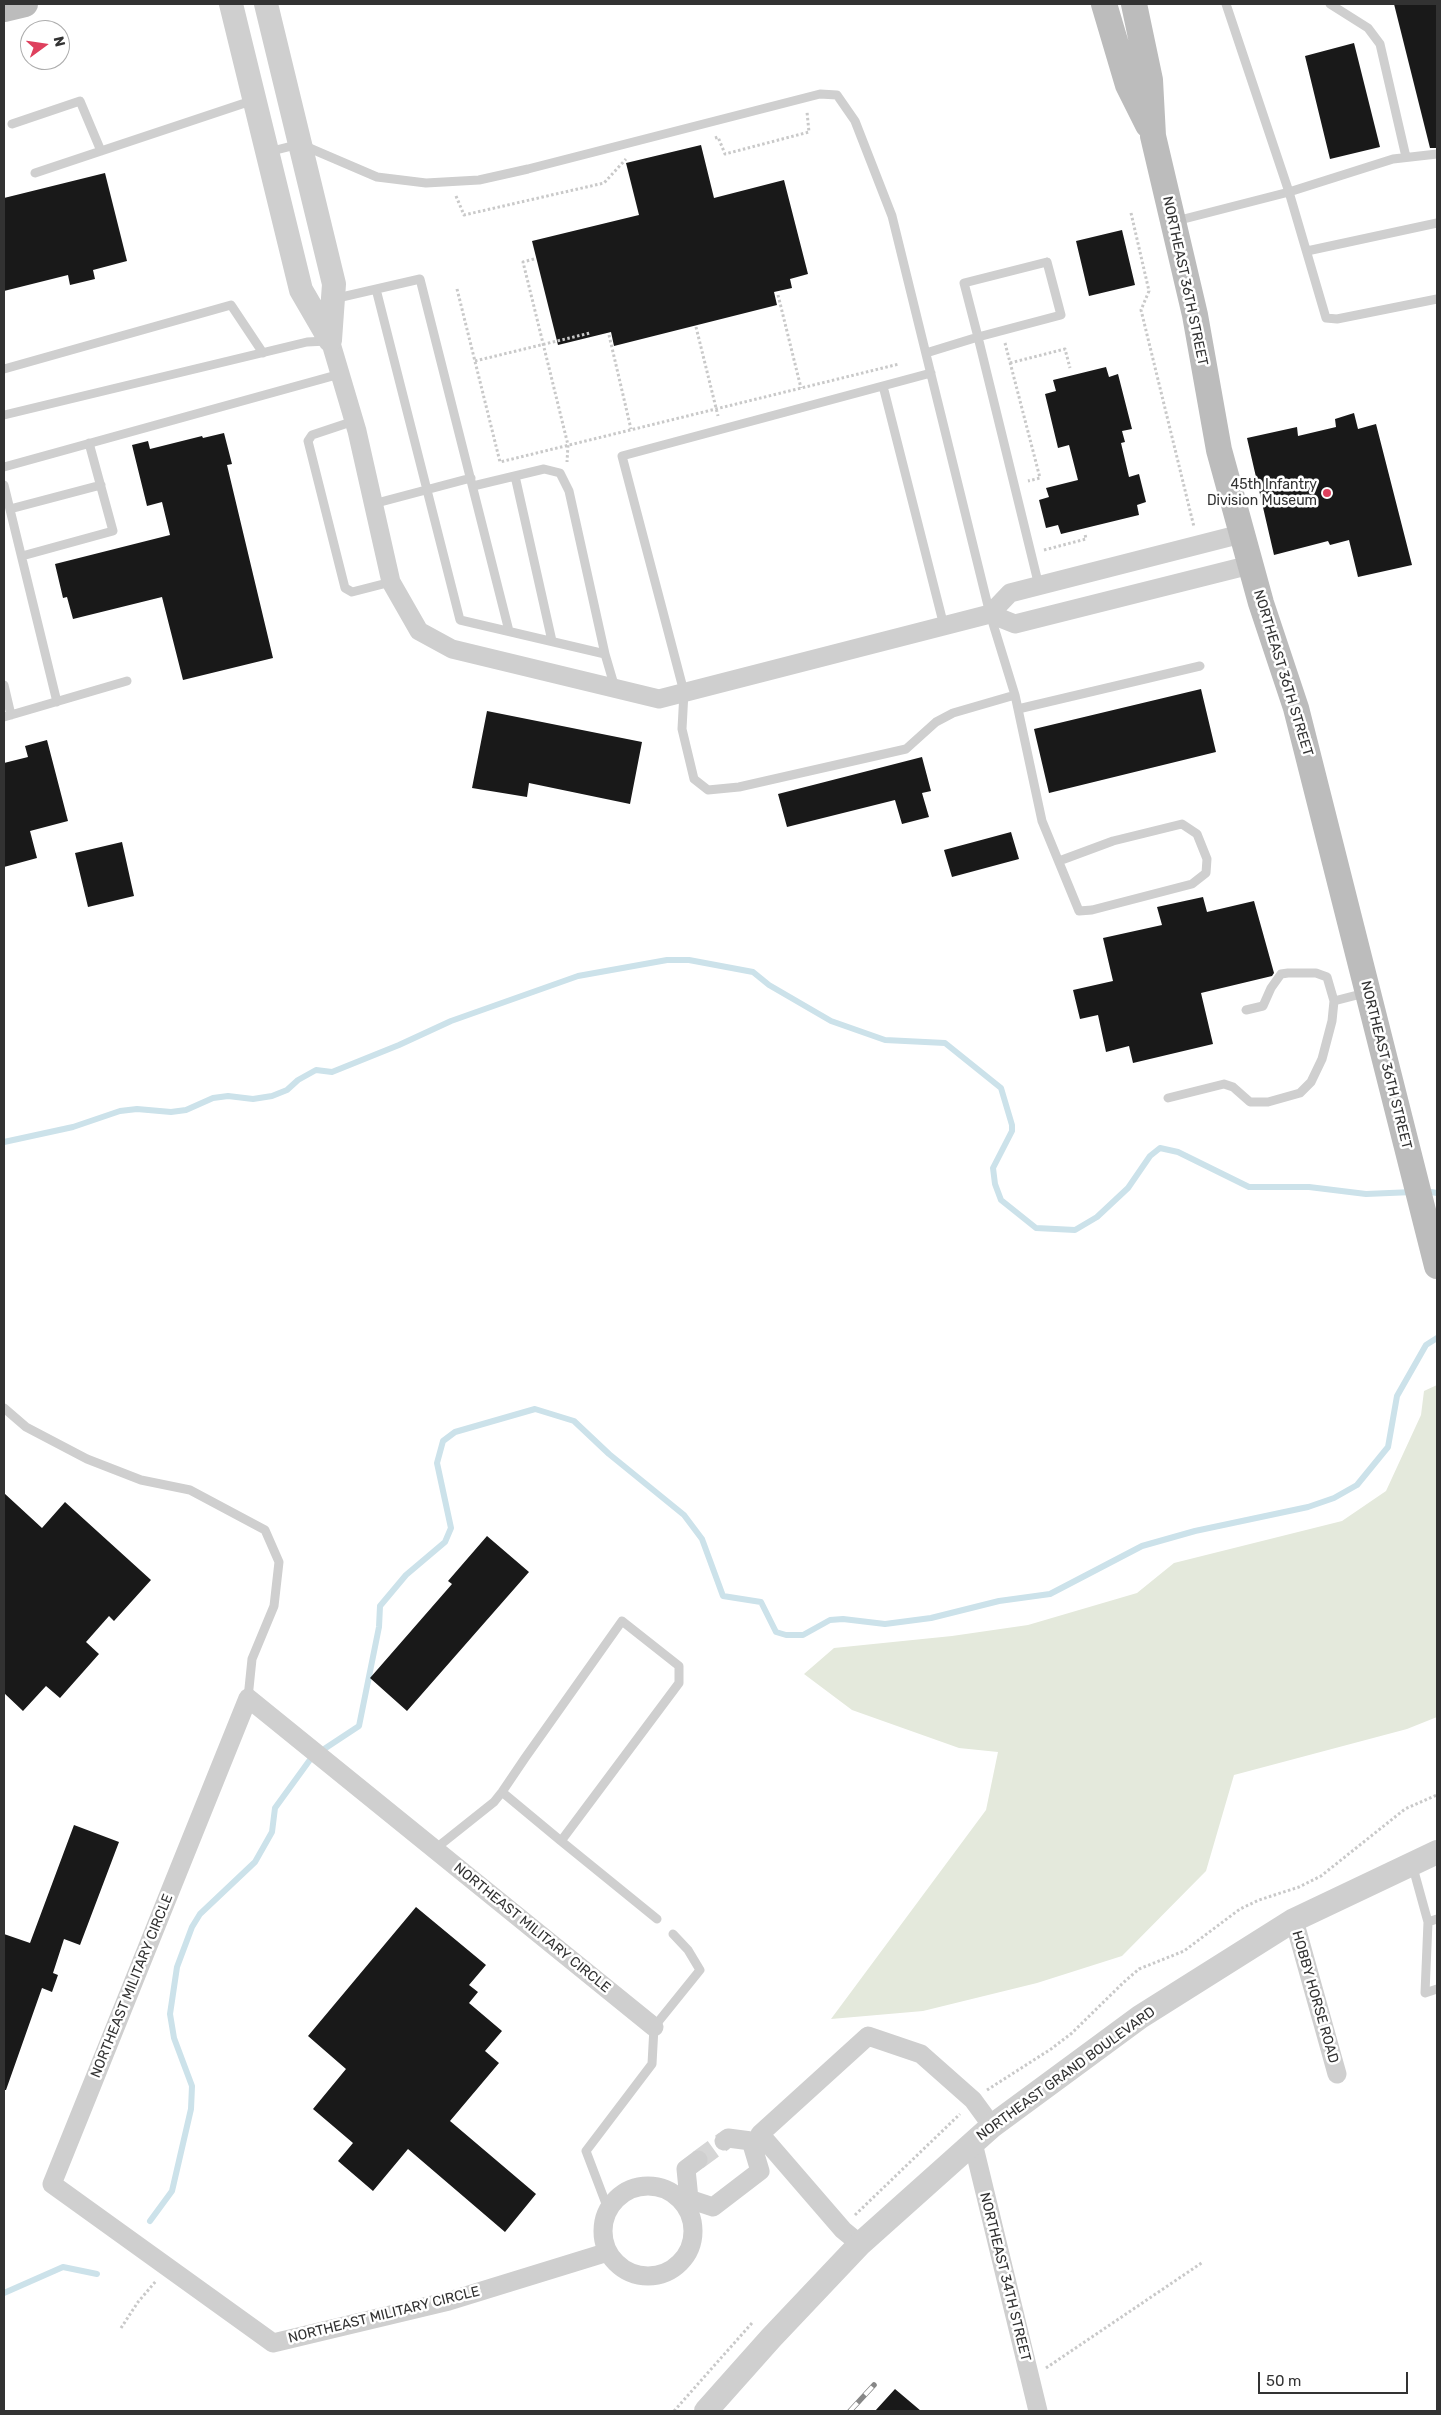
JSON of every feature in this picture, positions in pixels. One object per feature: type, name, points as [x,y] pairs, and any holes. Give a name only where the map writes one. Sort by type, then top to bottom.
[{"type":"main road","points":[[4,9],[25,4]]},
{"type":"main road","name":"NORTHEAST 36TH STREET","points":[[1104,4],[1128,85],[1153,136]]},
{"type":"main road","name":"NORTHEAST 36TH STREET","points":[[1134,4],[1150,80],[1153,136],[1193,307],[1219,450],[1250,565],[1296,708],[1437,1266]]},
{"type":"street","points":[[231,4],[302,290],[330,340],[354,421],[391,582],[419,631],[452,649],[659,699],[990,614],[1010,593],[1241,534]]},
{"type":"street","points":[[266,4],[334,284],[330,340]]},
{"type":"street","points":[[990,614],[1015,624],[1250,565]]},
{"type":"street","name":"NORTHEAST MILITARY CIRCLE","points":[[608,2252],[449,2300],[273,2343],[52,2184],[248,1698],[654,2027]]},
{"type":"street","name":"NORTHEAST GRAND BOULEVARD","points":[[706,2411],[771,2338],[860,2244],[992,2126],[1140,2017],[1294,1920],[1437,1852]]},
{"type":"street","name":"HOBBY HORSE ROAD","points":[[1294,1920],[1337,2074]]},
{"type":"street","points":[[724,2140],[728,2138],[756,2138],[868,2036],[921,2054],[973,2100],[992,2126]]},
{"type":"street","points":[[698,2160],[686,2169],[686,2201],[693,2228],[692,2244],[685,2257],[674,2268],[660,2275],[645,2276],[630,2273],[617,2264],[608,2252],[603,2238],[603,2223],[608,2209],[616,2198],[628,2189],[643,2185],[657,2186],[671,2191],[686,2201],[712,2206],[760,2171],[756,2138]]},
{"type":"street","points":[[756,2138],[843,2230],[860,2244]]},
{"type":"street","name":"NORTHEAST 34TH STREET","points":[[973,2143],[1038,2411]]},
{"type":"lane","points":[[1226,4],[1289,192],[1326,318],[1337,319],[1437,300]]},
{"type":"lane","points":[[1330,4],[1368,28],[1380,44],[1406,157]]},
{"type":"lane","points":[[267,152],[300,144],[378,177],[426,183],[479,180],[820,94],[837,96],[855,121],[892,216],[990,614],[1015,695],[1042,821],[1079,911],[1092,910],[1192,884],[1206,873],[1207,859],[1197,834],[1182,824],[1113,841],[1059,861]]},
{"type":"lane","points":[[35,173],[254,100]]},
{"type":"lane","points":[[12,124],[80,101],[101,151]]},
{"type":"lane","points":[[1173,222],[1289,192],[1406,157],[1437,154]]},
{"type":"lane","points":[[1307,251],[1437,223]]},
{"type":"lane","points":[[926,353],[978,337],[1061,315],[1047,262],[964,283],[978,337],[1039,586]]},
{"type":"lane","points":[[333,299],[420,279],[509,631]]},
{"type":"lane","points":[[376,289],[460,620],[605,654]]},
{"type":"lane","points":[[4,369],[231,305],[264,353]]},
{"type":"lane","points":[[4,415],[307,342],[330,340]]},
{"type":"lane","points":[[931,373],[622,456],[684,692],[682,729],[694,779],[708,790],[739,787],[906,749],[936,722],[953,713],[1015,695]]},
{"type":"lane","points":[[4,467],[340,374]]},
{"type":"lane","points":[[883,386],[944,626]]},
{"type":"lane","points":[[354,421],[312,435],[308,441],[345,588],[352,592],[391,582]]},
{"type":"lane","points":[[22,556],[113,531],[89,443]]},
{"type":"lane","points":[[373,504],[428,490],[515,476],[544,469],[561,475],[568,491],[605,654],[615,688]]},
{"type":"lane","points":[[515,476],[552,641]]},
{"type":"lane","points":[[10,509],[101,484]]},
{"type":"lane","points":[[4,485],[57,702]]},
{"type":"lane","points":[[1018,709],[1200,666]]},
{"type":"lane","points":[[4,685],[8,716],[128,681]]},
{"type":"lane","points":[[1168,1098],[1224,1084],[1233,1087],[1250,1102],[1268,1102],[1300,1093],[1311,1082],[1322,1059],[1332,1021],[1334,1001],[1327,978],[1316,973],[1288,972],[1281,974],[1271,988],[1263,1006],[1246,1010]]},
{"type":"lane","points":[[1334,1001],[1368,992]]},
{"type":"lane","points":[[4,1408],[26,1427],[87,1459],[141,1480],[190,1490],[265,1530],[280,1562],[274,1606],[252,1659],[248,1698]]},
{"type":"lane","points":[[434,1849],[494,1802],[622,1621],[679,1666],[680,1683],[561,1841]]},
{"type":"lane","points":[[502,1792],[657,1918]]},
{"type":"lane","points":[[1412,1864],[1428,1922],[1425,1992],[1437,1990]]},
{"type":"lane","points":[[1428,1922],[1437,1919]]},
{"type":"lane","points":[[608,2209],[586,2151],[652,2064],[654,2027],[700,1970],[688,1950],[673,1934]]},
{"type":"path","points":[[709,139],[718,137],[725,154],[809,132],[807,110]]},
{"type":"path","points":[[450,181],[464,215],[604,183],[625,159],[634,157]]},
{"type":"path","points":[[1130,213],[1149,291],[1141,310],[1199,545]]},
{"type":"path","points":[[534,259],[523,262],[568,445],[567,467],[561,475]]},
{"type":"path","points":[[457,289],[500,462],[899,364]]},
{"type":"path","points":[[778,294],[800,388]]},
{"type":"path","points":[[696,327],[721,430]]},
{"type":"path","points":[[1002,331],[1040,478],[1024,482]]},
{"type":"path","points":[[475,361],[590,333]]},
{"type":"path","points":[[609,335],[631,429]]},
{"type":"path","points":[[1010,363],[1065,349],[1070,368]]},
{"type":"path","points":[[1040,542],[1042,551],[1086,539],[1085,534]]},
{"type":"path","points":[[1030,2379],[1203,2262]]},
{"type":"path","points":[[121,2328],[138,2302],[167,2267]]},
{"type":"shaded area","points":[[1437,1385],[1437,1717],[1407,1729],[1234,1775],[1206,1871],[1122,1956],[1037,1983],[923,2011],[831,2019],[986,1810],[998,1752],[959,1748],[852,1710],[804,1674],[834,1648],[952,1636],[1028,1625],[1137,1593],[1174,1563],[1342,1521],[1386,1491],[1421,1415],[1424,1391]]},
{"type":"building","points":[[1394,4],[1437,4],[1437,148],[1430,148]]},
{"type":"building","points":[[1354,43],[1380,147],[1330,159],[1305,56]]},
{"type":"building","points":[[701,145],[714,198],[784,180],[808,274],[790,279],[792,288],[774,292],[777,305],[614,346],[611,332],[558,345],[532,241],[639,215],[626,163]]},
{"type":"building","points":[[105,173],[127,261],[93,270],[95,279],[70,285],[68,275],[4,291],[4,198]]},
{"type":"building","points":[[1122,230],[1135,285],[1089,296],[1076,241]]},
{"type":"building","points":[[1106,367],[1109,377],[1118,374],[1132,429],[1122,431],[1125,442],[1121,443],[1129,477],[1139,474],[1146,502],[1137,505],[1139,515],[1061,534],[1058,525],[1046,528],[1039,500],[1049,497],[1046,488],[1078,480],[1069,445],[1058,448],[1045,394],[1056,391],[1053,380]]},
{"type":"building","name":"45th Infantry Division Museum","points":[[1354,413],[1358,429],[1376,424],[1412,565],[1358,577],[1349,540],[1330,545],[1328,541],[1274,555],[1247,438],[1297,427],[1298,436],[1336,427],[1335,419]]},
{"type":"building","points":[[224,433],[232,464],[227,465],[273,658],[183,680],[162,597],[73,619],[67,597],[63,598],[55,564],[170,535],[162,502],[147,506],[132,445],[148,441],[150,449],[202,436],[203,438]]},
{"type":"building","points":[[1201,689],[1216,752],[1049,793],[1034,729]]},
{"type":"building","points":[[487,711],[642,742],[630,804],[529,783],[527,797],[472,788]]},
{"type":"building","points":[[47,740],[68,821],[30,831],[37,858],[4,867],[4,763],[28,757],[25,746]]},
{"type":"building","points":[[922,757],[931,791],[922,793],[929,817],[902,824],[895,800],[787,827],[778,794]]},
{"type":"building","points":[[1011,832],[1019,859],[952,877],[944,850]]},
{"type":"building","points":[[122,842],[134,896],[88,907],[75,853]]},
{"type":"building","points":[[1203,897],[1207,912],[1254,901],[1274,973],[1272,976],[1201,993],[1213,1044],[1133,1063],[1129,1046],[1106,1052],[1098,1015],[1080,1019],[1073,990],[1113,981],[1103,938],[1162,925],[1157,907]]},
{"type":"building","points":[[4,1493],[42,1528],[65,1502],[151,1580],[114,1621],[109,1616],[86,1642],[99,1654],[60,1698],[46,1686],[23,1711],[4,1693]]},
{"type":"building","points":[[487,1536],[529,1572],[407,1711],[370,1678],[452,1584],[448,1581]]},
{"type":"building","points":[[74,1825],[119,1842],[80,1945],[64,1939],[53,1973],[58,1975],[52,1992],[42,1988],[6,2090],[4,2090],[4,1934],[30,1943]]},
{"type":"building","points":[[416,1907],[486,1965],[469,1985],[478,1992],[469,2003],[502,2031],[485,2051],[499,2063],[450,2121],[536,2194],[505,2232],[408,2149],[373,2191],[338,2161],[353,2143],[313,2109],[346,2069],[308,2036]]},
{"type":"building","points":[[895,2389],[921,2411],[875,2411]]},
{"type":"waterway","points":[[4,1142],[73,1127],[120,1111],[137,1109],[171,1112],[186,1110],[213,1098],[228,1096],[253,1099],[272,1096],[287,1090],[298,1080],[316,1070],[332,1072],[399,1045],[451,1021],[578,976],[667,960],[689,960],[753,972],[769,985],[831,1021],[885,1040],[945,1043],[1001,1088],[1012,1131],[993,1168],[995,1184],[1001,1200],[1036,1228],[1075,1230],[1097,1217],[1128,1188],[1150,1156],[1160,1148],[1178,1152],[1249,1187],[1309,1187],[1366,1194],[1413,1192]]},
{"type":"waterway","points":[[1425,1191],[1437,1193]]},
{"type":"waterway","points":[[150,2221],[172,2191],[191,2109],[192,2086],[174,2038],[170,2014],[177,1967],[192,1927],[200,1914],[255,1862],[272,1832],[275,1808],[312,1757],[359,1726],[379,1627],[380,1606],[406,1575],[445,1542],[451,1528],[437,1463],[443,1441],[455,1432],[535,1409],[574,1421],[609,1454],[684,1515],[702,1539],[723,1596],[761,1602],[776,1632],[786,1635],[803,1635],[830,1620],[843,1619],[885,1624],[931,1618],[999,1601],[1050,1594],[1142,1546],[1195,1531],[1308,1507],[1334,1498],[1357,1485],[1388,1447],[1397,1396],[1426,1345],[1437,1338]]},
{"type":"waterway","points":[[4,2293],[63,2267],[97,2274]]},
{"type":"tunnel","points":[[698,2160],[724,2141]]},
{"type":"railway","points":[[850,2411],[874,2385]]},
{"type":"place","name":"45th Infantry Division Museum","points":[[1327,493]]}]
